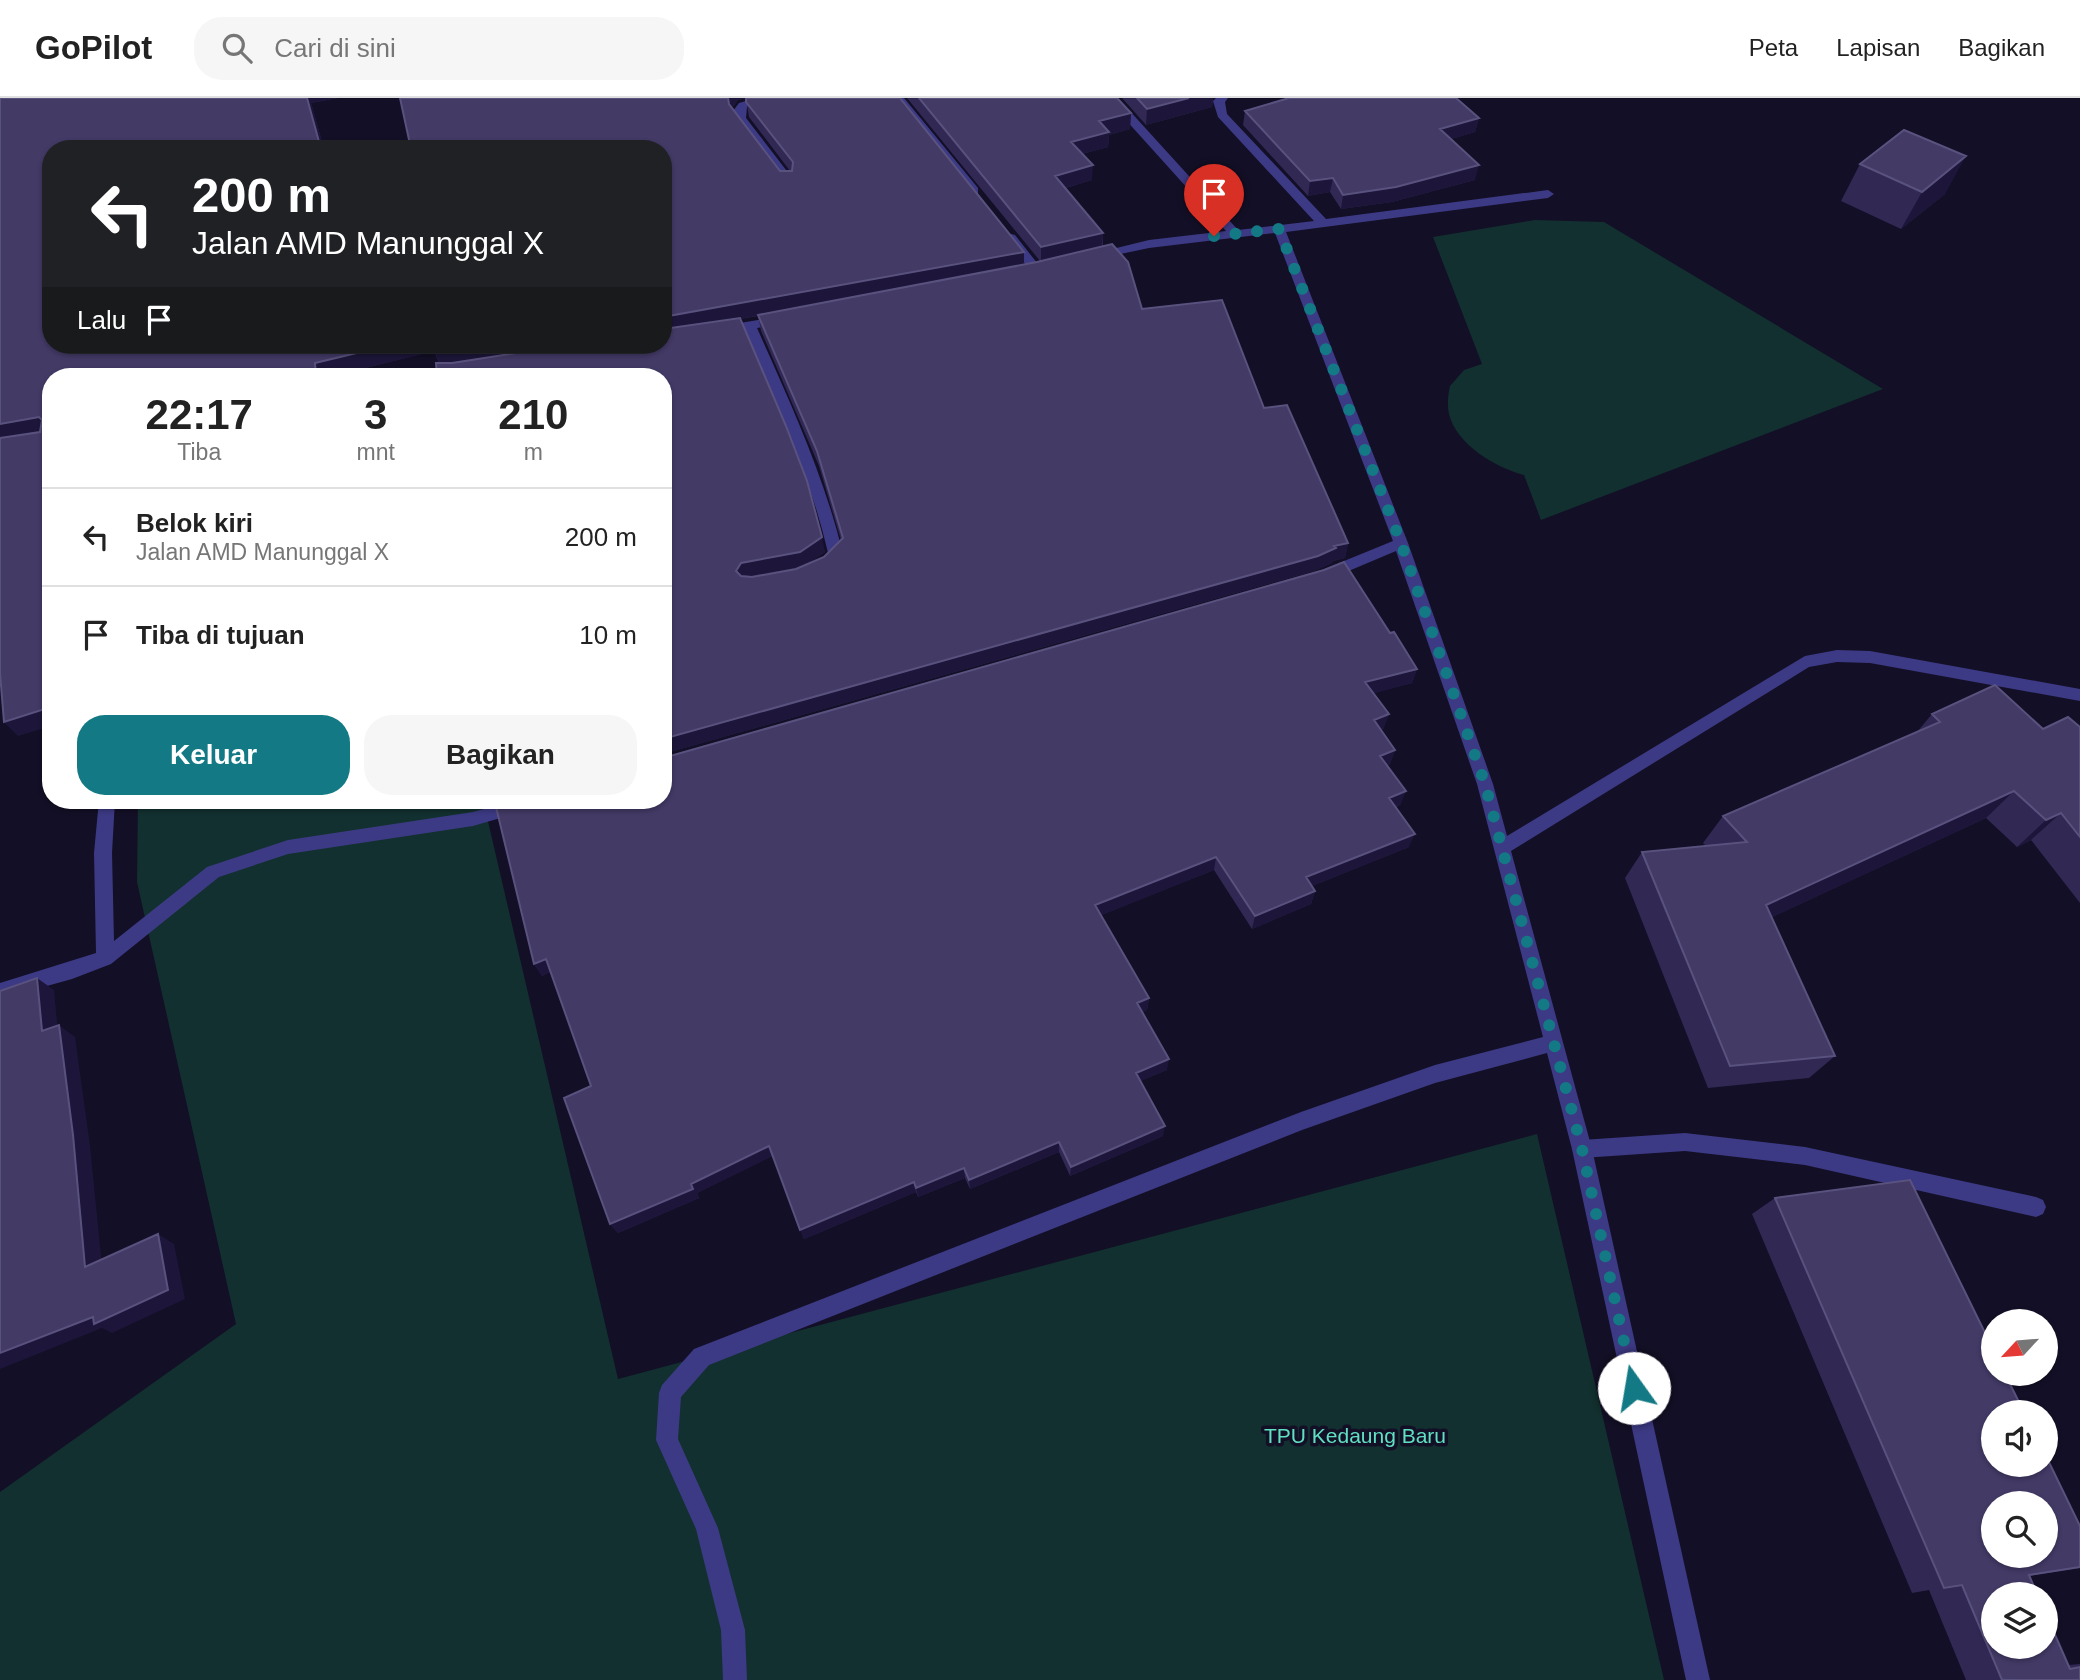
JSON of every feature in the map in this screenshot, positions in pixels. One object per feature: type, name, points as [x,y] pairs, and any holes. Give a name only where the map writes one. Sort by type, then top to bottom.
[{"type":"street","points":[[770,98],[743,105],[739,111],[740,118],[789,182]]},
{"type":"street","points":[[898,98],[986,206]]},
{"type":"street","points":[[1112,98],[1235,234]]},
{"type":"street","points":[[1222,98],[1219,101],[1222,115],[1323,223]]},
{"type":"street","points":[[1087,259],[1149,244],[1548,194]]},
{"type":"street","points":[[1003,228],[1036,271]]},
{"type":"street","points":[[1279,229],[1401,543],[1485,784],[1582,1149],[1698,1680]]},
{"type":"street","points":[[712,332],[790,318]]},
{"type":"street","points":[[749,326],[797,436],[830,525],[836,554],[830,564],[817,571]]},
{"type":"street","points":[[1307,580],[1401,543]]},
{"type":"street","points":[[1502,848],[1805,663],[1837,656],[1870,657],[2080,695]]},
{"type":"street","points":[[105,958],[103,853],[106,809]]},
{"type":"street","points":[[0,991],[72,971],[105,958],[213,872],[288,846],[472,819],[508,809]]},
{"type":"street","points":[[735,1680],[733,1630],[707,1528],[667,1440],[670,1393],[702,1357],[1301,1121],[1435,1074],[1554,1043]]},
{"type":"street","points":[[1582,1149],[1685,1142],[1805,1156],[2036,1207]]},
{"type":"green space","points":[[1535,220],[1604,222],[1883,389],[1541,520],[1524,475],[1490,461],[1468,445],[1453,425],[1448,407],[1450,386],[1464,370],[1482,364],[1433,237]]},
{"type":"green space","name":"TPU Kedaung Baru","points":[[138,809],[485,809],[618,1379],[1537,1134],[1664,1680],[0,1680],[0,1492],[236,1324],[137,882]]},
{"type":"building","points":[[0,98],[307,98],[319,140],[42,140],[42,354],[352,354],[315,363],[315,368],[42,368],[42,420],[39,417],[0,424]]},
{"type":"building","points":[[400,98],[728,98],[729,104],[780,171],[792,171],[793,162],[746,102],[746,98],[900,98],[1024,252],[672,315],[672,140],[409,140]]},
{"type":"building","points":[[919,98],[1117,98],[1131,113],[1099,121],[1109,132],[1071,142],[1093,165],[1055,176],[1103,233],[1041,247]]},
{"type":"building","points":[[1137,98],[1189,98],[1147,109]]},
{"type":"building","points":[[1289,98],[1456,98],[1479,118],[1440,129],[1479,165],[1396,187],[1343,195],[1333,178],[1310,181],[1245,111]]},
{"type":"building","points":[[1904,130],[1966,156],[1922,192],[1860,164]]},
{"type":"building","points":[[1112,244],[1128,262],[1142,309],[1222,300],[1264,408],[1287,405],[1348,543],[1334,546],[1336,548],[1318,556],[672,736],[672,368],[436,368],[436,363],[510,354],[672,354],[672,328],[740,318],[807,481],[822,537],[800,552],[741,563],[736,571],[741,576],[752,577],[796,569],[824,557],[843,538],[817,451],[758,315],[1037,262]]},
{"type":"building","points":[[42,420],[42,710],[4,722],[0,673],[0,438],[40,432]]},
{"type":"building","points":[[1344,562],[1417,669],[1365,682],[1389,714],[1374,720],[1395,750],[1380,756],[1406,791],[1389,798],[1415,834],[1306,877],[1315,891],[1255,916],[1216,857],[1095,905],[1149,998],[1137,1003],[1169,1059],[1136,1073],[1165,1126],[1071,1167],[1059,1142],[969,1180],[964,1168],[916,1188],[914,1182],[800,1230],[769,1146],[691,1184],[693,1189],[610,1224],[564,1098],[591,1086],[546,959],[534,964],[496,809],[672,809],[672,755],[1324,570]]},
{"type":"building","points":[[1995,685],[2043,729],[2068,717],[2080,727],[2080,837],[2061,813],[2046,820],[2014,791],[1766,905],[1835,1056],[1730,1066],[1642,852],[1747,842],[1723,816],[1940,722],[1932,714]]},
{"type":"building","points":[[37,978],[42,1031],[59,1025],[73,1135],[85,1267],[158,1234],[168,1290],[94,1324],[93,1317],[0,1353],[0,991]]},
{"type":"building","points":[[1910,1180],[1981,1325],[1981,1386],[2011,1386],[2018,1400],[1981,1400],[1981,1477],[2056,1477],[2080,1526],[2080,1567],[2029,1575],[2032,1582],[1981,1582],[1981,1630],[1962,1585],[1944,1588],[1775,1198]]},
{"type":"building","points":[[2058,1642],[2070,1669],[2080,1667],[2080,1680],[2002,1680],[1993,1659],[2058,1659]]},
{"type":"route","points":[[1214,236],[1279,229],[1401,543],[1485,784],[1582,1149],[1634,1388]]}]
